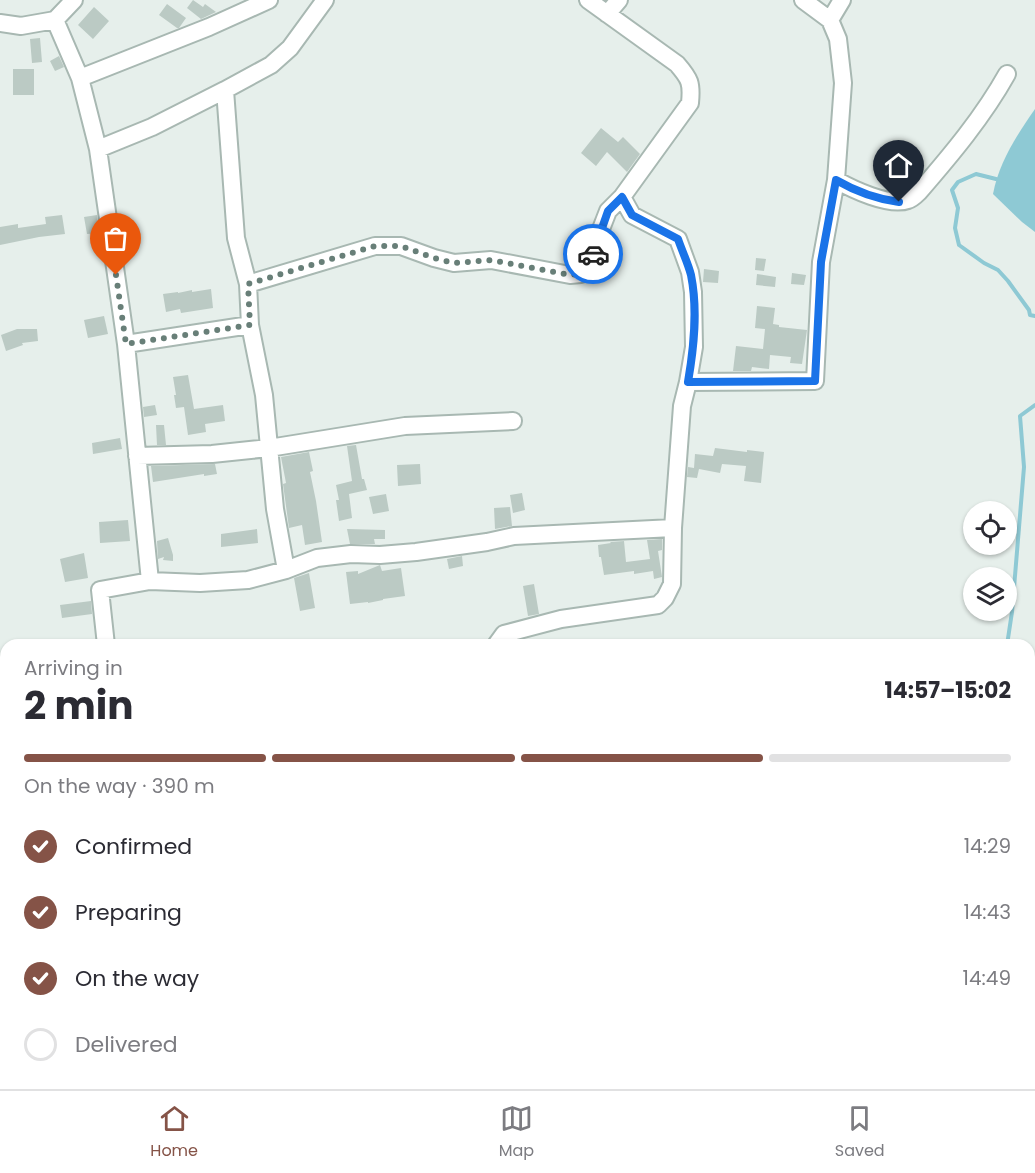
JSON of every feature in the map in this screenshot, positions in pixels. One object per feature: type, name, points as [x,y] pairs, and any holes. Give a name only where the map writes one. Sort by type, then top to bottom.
[{"type":"street","points":[[0,23],[21,26],[55,20],[74,0]]},
{"type":"street","points":[[80,78],[209,27],[269,0]]},
{"type":"street","points":[[98,150],[152,127],[271,65],[290,48],[326,0]]},
{"type":"street","points":[[248,284],[375,246],[401,246],[454,263],[491,260],[570,275],[581,274],[590,264],[608,211],[622,197],[690,103],[691,90],[688,77],[677,64],[588,0]]},
{"type":"street","points":[[607,14],[619,0]]},
{"type":"street","points":[[688,382],[815,381],[821,262],[836,180],[843,83],[838,39],[830,20],[803,0]]},
{"type":"street","points":[[830,20],[842,0]]},
{"type":"street","points":[[55,20],[80,78],[98,150],[126,344],[150,581]]},
{"type":"street","points":[[836,180],[856,191],[888,201],[909,200],[919,192],[970,131],[1007,74]]},
{"type":"street","points":[[225,90],[236,238],[248,284],[250,325],[264,395],[276,509],[286,570]]},
{"type":"street","points":[[500,639],[504,634],[561,619],[658,605],[665,598],[672,584],[673,528],[682,406],[694,347],[693,292],[690,272],[678,239],[632,215],[622,197]]},
{"type":"street","points":[[126,344],[250,325]]},
{"type":"street","points":[[137,456],[212,454],[270,448],[405,426],[513,421]]},
{"type":"street","points":[[104,639],[99,590],[150,581],[200,583],[248,580],[286,570],[317,558],[351,554],[380,555],[416,552],[514,536],[673,528]]},
{"type":"water","points":[[1035,109],[1035,232],[993,194],[1004,160]]},
{"type":"building","points":[[193,0],[203,7],[205,4],[216,12],[201,19],[187,8]]},
{"type":"building","points":[[167,4],[186,18],[179,28],[159,15]]},
{"type":"building","points":[[94,7],[109,21],[93,39],[78,25]]},
{"type":"building","points":[[40,38],[42,62],[32,63],[30,39]]},
{"type":"building","points":[[59,56],[64,67],[55,71],[50,61]]},
{"type":"building","points":[[13,69],[34,69],[34,95],[13,95]]},
{"type":"building","points":[[601,128],[618,142],[623,137],[640,154],[627,172],[607,152],[596,166],[581,153]]},
{"type":"building","points":[[62,215],[65,234],[0,245],[0,227],[18,224],[18,228],[46,224],[45,217]]},
{"type":"building","points":[[97,215],[99,233],[87,234],[84,217]]},
{"type":"building","points":[[756,258],[766,259],[764,271],[755,270]]},
{"type":"building","points":[[704,269],[719,271],[718,283],[703,282]]},
{"type":"building","points":[[792,273],[806,275],[804,285],[791,284]]},
{"type":"building","points":[[757,274],[776,277],[775,287],[756,285]]},
{"type":"building","points":[[211,289],[213,308],[181,313],[180,309],[166,312],[163,294]]},
{"type":"building","points":[[757,306],[775,308],[773,324],[779,327],[807,330],[802,364],[790,363],[791,357],[770,355],[769,369],[752,367],[751,371],[733,371],[736,346],[763,349],[765,329],[755,328]]},
{"type":"building","points":[[104,316],[108,334],[88,338],[84,320]]},
{"type":"building","points":[[17,329],[37,329],[38,341],[22,343],[23,345],[6,351],[1,335]]},
{"type":"building","points":[[188,375],[194,409],[223,405],[225,421],[205,424],[206,432],[188,435],[184,407],[176,408],[173,377]]},
{"type":"building","points":[[155,405],[157,415],[144,417],[143,407]]},
{"type":"building","points":[[156,425],[164,425],[166,445],[157,445]]},
{"type":"building","points":[[120,438],[122,449],[93,454],[92,443]]},
{"type":"building","points":[[356,445],[362,479],[364,479],[367,490],[349,494],[352,518],[339,521],[336,485],[352,481],[347,446]]},
{"type":"building","points":[[715,448],[764,452],[761,483],[744,481],[746,466],[722,464],[720,473],[699,469],[697,478],[687,477],[688,467],[694,468],[695,454],[713,456]]},
{"type":"building","points":[[309,452],[313,471],[310,472],[322,542],[305,545],[302,525],[289,528],[283,484],[286,483],[281,457]]},
{"type":"building","points":[[215,464],[217,474],[153,482],[151,466]]},
{"type":"building","points":[[420,464],[421,484],[398,486],[397,465]]},
{"type":"building","points":[[522,493],[525,510],[513,513],[510,495]]},
{"type":"building","points":[[386,494],[389,511],[373,514],[369,497]]},
{"type":"building","points":[[510,507],[512,526],[495,529],[494,508]]},
{"type":"building","points":[[128,520],[130,541],[100,543],[99,522]]},
{"type":"building","points":[[257,529],[258,543],[221,547],[221,534]]},
{"type":"building","points":[[347,529],[385,530],[385,539],[374,539],[375,544],[350,544]]},
{"type":"building","points":[[168,538],[173,561],[163,560],[164,557],[158,559],[157,541]]},
{"type":"building","points":[[662,539],[662,550],[658,551],[662,577],[654,579],[653,571],[604,575],[598,545],[624,541],[626,562],[650,559],[647,540]]},
{"type":"building","points":[[84,553],[88,578],[65,582],[60,559]]},
{"type":"building","points":[[462,556],[463,566],[449,569],[447,559]]},
{"type":"building","points":[[380,565],[382,571],[401,568],[405,596],[350,604],[346,572],[358,571],[358,574]]},
{"type":"building","points":[[309,573],[315,608],[300,611],[294,578]]},
{"type":"building","points":[[534,584],[539,614],[528,616],[523,586]]},
{"type":"building","points":[[91,601],[92,614],[62,618],[60,605]]},
{"type":"waterway","points":[[996,179],[976,174],[958,182],[952,190],[958,208],[955,228],[959,245],[998,270],[1029,310],[1030,315],[1035,316]]},
{"type":"waterway","points":[[1008,639],[1024,467],[1020,416],[1035,405]]},
{"type":"way so far","points":[[116,275],[126,344],[250,325],[248,284],[375,246],[401,246],[454,263],[491,260],[570,275],[581,274],[590,264],[593,254]]},
{"type":"route","points":[[593,254],[608,211],[622,197],[632,215],[678,239],[690,272],[693,292],[694,347],[688,382],[815,381],[821,262],[836,180],[856,191],[899,202]]}]
